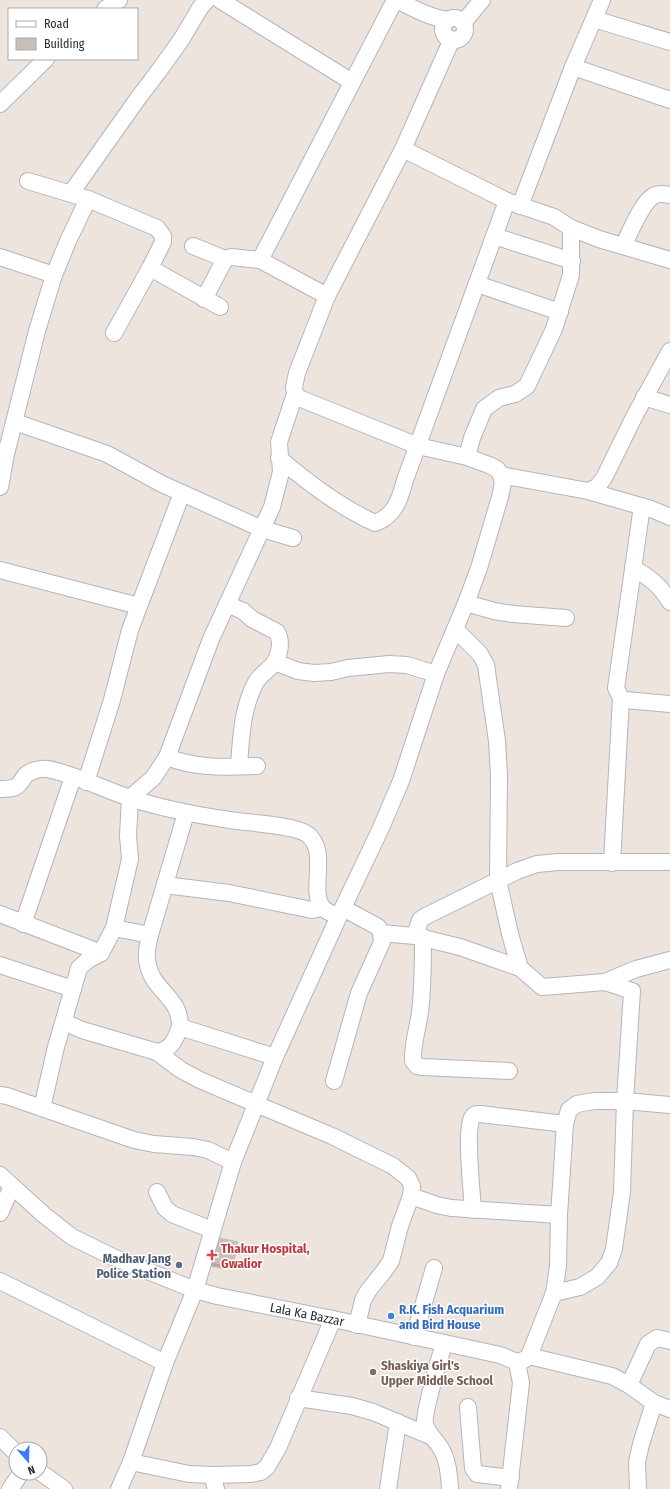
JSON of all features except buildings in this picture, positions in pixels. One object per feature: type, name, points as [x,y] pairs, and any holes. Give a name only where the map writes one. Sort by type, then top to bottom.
[{"type":"street","points":[[107,8],[119,0]]},
{"type":"street","points":[[71,193],[181,40],[200,8],[207,0]]},
{"type":"street","points":[[220,0],[352,82]]},
{"type":"street","points":[[42,1108],[52,1062],[79,968],[88,960],[101,953],[114,928],[130,859],[128,836],[130,798],[153,778],[168,757],[210,639],[272,507],[281,472],[279,442],[281,432],[295,394],[294,387],[297,373],[326,296],[402,148],[452,39],[461,36],[465,30],[455,21],[428,16],[396,0],[260,260]]},
{"type":"street","points":[[455,21],[468,0]]},
{"type":"street","points":[[455,21],[482,0]]},
{"type":"street","points":[[279,458],[323,493],[375,523],[383,520],[392,513],[400,498],[404,480],[418,446],[494,236],[514,204],[602,0]]},
{"type":"street","points":[[594,19],[670,42]]},
{"type":"street","points":[[0,104],[45,60]]},
{"type":"street","points":[[573,67],[669,95]]},
{"type":"street","points":[[402,148],[514,204],[554,216],[571,228],[599,239],[670,260]]},
{"type":"street","points":[[28,181],[88,199],[157,228],[163,236],[163,242],[150,268],[114,333]]},
{"type":"street","points":[[623,246],[645,203],[653,195],[661,193],[670,195]]},
{"type":"street","points":[[0,487],[6,454],[37,331],[54,275],[88,199]]},
{"type":"street","points":[[467,458],[472,438],[484,408],[499,398],[516,394],[526,386],[554,329],[571,275],[571,228]]},
{"type":"street","points":[[494,236],[572,261]]},
{"type":"street","points":[[193,246],[226,259],[231,257],[260,260],[326,296]]},
{"type":"street","points":[[0,257],[54,275]]},
{"type":"street","points":[[204,299],[226,259]]},
{"type":"street","points":[[150,268],[220,307]]},
{"type":"street","points":[[477,284],[560,312]]},
{"type":"street","points":[[588,491],[597,487],[604,478],[644,398],[670,351]]},
{"type":"street","points":[[120,1489],[131,1462],[165,1363],[195,1290],[233,1162],[275,1057],[380,830],[401,781],[436,674],[479,568],[503,483],[501,475],[497,469],[489,464],[418,446],[299,398],[295,394]]},
{"type":"street","points":[[644,398],[670,405]]},
{"type":"street","points":[[15,422],[107,454],[162,484],[262,529],[293,538]]},
{"type":"street","points":[[501,475],[588,491],[642,506],[670,517]]},
{"type":"street","points":[[23,924],[79,779],[112,700],[130,630],[182,493]]},
{"type":"street","points":[[612,863],[621,698],[616,688],[642,506]]},
{"type":"street","points":[[633,568],[653,580],[665,593],[670,602]]},
{"type":"street","points":[[0,570],[139,606]]},
{"type":"street","points":[[466,603],[494,611],[512,614],[566,618]]},
{"type":"street","points":[[227,604],[243,611],[252,619],[277,632],[280,642],[274,662],[257,681],[247,704],[241,738],[239,766]]},
{"type":"street","points":[[455,629],[480,654],[486,665],[497,741],[499,775],[498,880],[510,934],[520,968]]},
{"type":"street","points":[[274,662],[298,671],[314,673],[389,664],[407,665],[436,674]]},
{"type":"street","points":[[621,698],[625,700],[670,704]]},
{"type":"street","points":[[168,757],[180,762],[202,766],[257,766]]},
{"type":"street","points":[[0,789],[16,787],[22,782],[26,775],[33,771],[46,769],[172,811],[241,822],[292,828],[305,832],[313,839],[317,850],[319,872],[318,896],[323,908]]},
{"type":"street","points":[[157,1052],[165,1050],[171,1045],[180,1027],[179,1016],[176,1008],[161,990],[149,969],[147,952],[150,935],[186,813]]},
{"type":"street","points":[[509,1071],[423,1067],[418,1066],[413,1061],[422,983],[419,936],[420,920],[498,880],[537,864],[558,862],[670,862]]},
{"type":"street","points":[[165,885],[229,893],[312,910],[323,908],[341,912],[373,923],[378,927],[381,933],[382,942],[359,993],[334,1081]]},
{"type":"street","points":[[0,914],[101,953]]},
{"type":"street","points":[[114,928],[150,935]]},
{"type":"street","points":[[381,933],[419,936],[460,947],[520,968],[542,987],[605,982],[636,969],[670,960]]},
{"type":"street","points":[[0,965],[73,989]]},
{"type":"street","points":[[554,1293],[580,1286],[597,1277],[609,1263],[614,1249],[622,1192],[625,1101],[632,991],[605,982]]},
{"type":"street","points":[[64,1022],[82,1030],[157,1052],[181,1070],[337,1138],[394,1166],[408,1178],[412,1186],[411,1196],[400,1226],[391,1261],[363,1300],[357,1325]]},
{"type":"street","points":[[180,1027],[275,1057]]},
{"type":"street","points":[[0,1095],[7,1096],[134,1140],[154,1144],[193,1147],[208,1150],[233,1162]]},
{"type":"street","points":[[468,1407],[474,1468],[477,1474],[510,1483],[523,1359],[554,1293],[559,1255],[559,1215],[565,1124],[570,1110],[577,1104],[594,1101],[625,1101],[670,1105]]},
{"type":"street","points":[[474,1210],[470,1150],[471,1122],[472,1117],[475,1114],[565,1124]]},
{"type":"street","name":"Lala Ka Bazzar","points":[[0,1175],[44,1215],[72,1237],[112,1257],[195,1290],[217,1296],[334,1319],[500,1356],[612,1376],[629,1385],[654,1403],[670,1409]]},
{"type":"street","points":[[0,1213],[12,1186]]},
{"type":"street","points":[[157,1192],[165,1208],[172,1214],[212,1230]]},
{"type":"street","points":[[411,1196],[436,1205],[451,1208],[559,1215]]},
{"type":"street","points":[[414,1337],[434,1268]]},
{"type":"street","points":[[0,1281],[165,1363]]},
{"type":"street","points":[[131,1462],[189,1474],[214,1482],[261,1472],[267,1467],[278,1448],[298,1398],[334,1319]]},
{"type":"street","points":[[629,1385],[648,1344],[657,1338],[670,1341]]},
{"type":"street","points":[[444,1343],[426,1410],[425,1422],[430,1436],[440,1447],[446,1459],[450,1489]]},
{"type":"street","points":[[298,1398],[352,1406],[373,1412],[430,1436]]},
{"type":"street","points":[[638,1489],[637,1462],[640,1444],[654,1403]]},
{"type":"street","points":[[388,1489],[398,1422]]},
{"type":"street","points":[[0,1437],[8,1445]]},
{"type":"street","points":[[48,1478],[64,1489]]},
{"type":"place","name":"Thakur Hospital, Gwalior","points":[[212,1255]]},
{"type":"place","name":"Madhav Jang Police Station","points":[[179,1265]]},
{"type":"place","name":"R.K. Fish Acquarium and Bird House","points":[[391,1316]]},
{"type":"place","name":"Shaskiya Girl's Upper Middle School","points":[[373,1372]]}]
